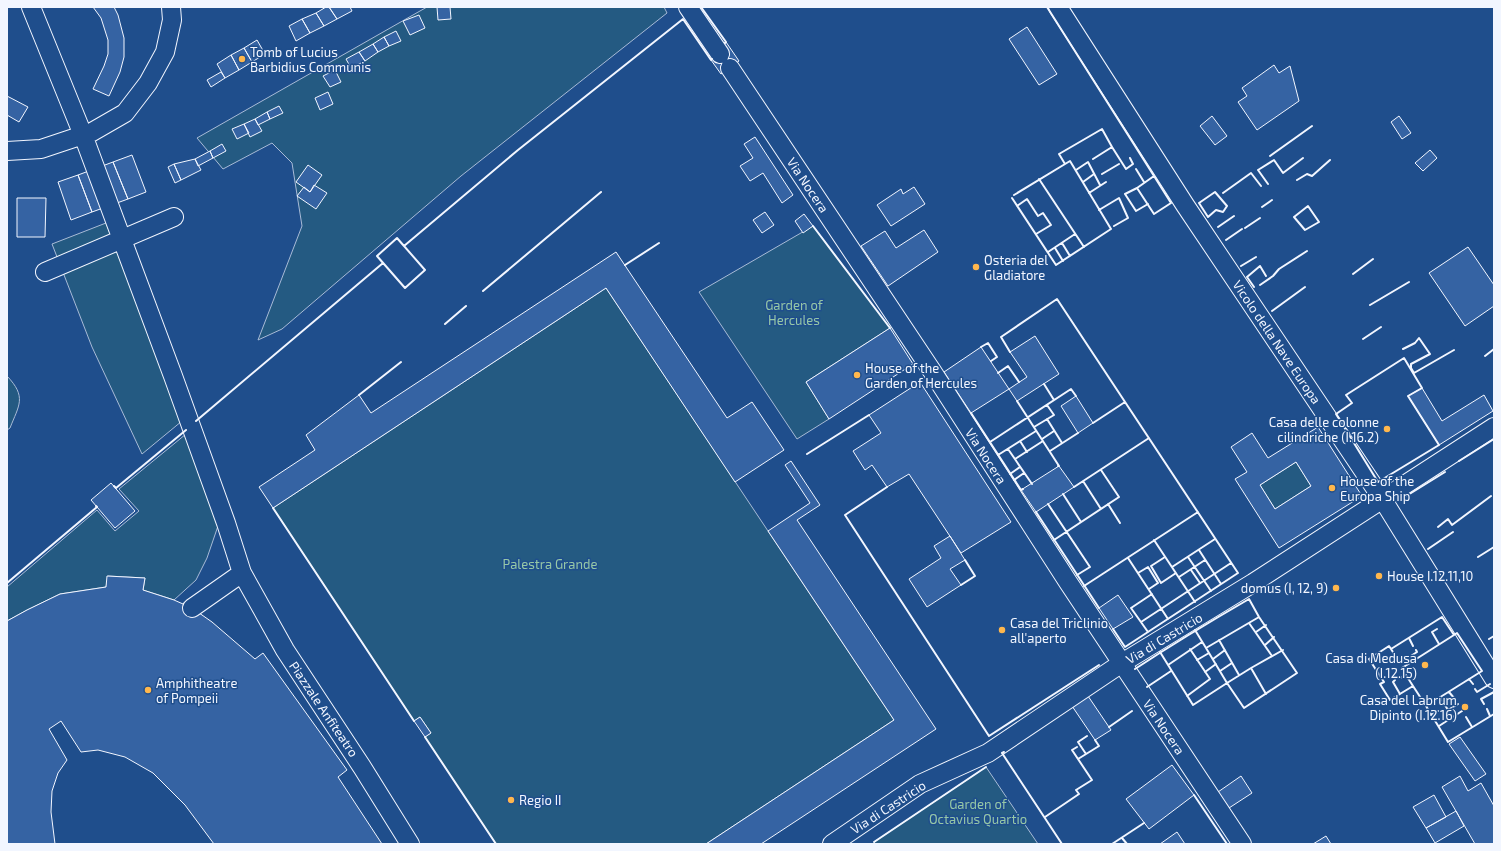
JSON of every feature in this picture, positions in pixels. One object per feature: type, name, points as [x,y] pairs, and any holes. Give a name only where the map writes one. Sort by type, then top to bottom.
[{"type":"street","name":"Piazzale Anfiteatro","points":[[31,7],[83,135],[173,376],[226,523],[242,573],[285,650],[362,767],[410,844]]},
{"type":"street","points":[[7,150],[41,149],[92,132],[125,113],[148,83],[166,52],[172,20],[172,7]]},
{"type":"street","name":"Via Nocera","points":[[688,7],[932,371],[1063,576],[1242,844]]},
{"type":"street","name":"Vicolo della Nave Europa","points":[[1058,7],[1181,198],[1383,500],[1494,679]]},
{"type":"street","points":[[45,272],[174,217]]},
{"type":"street","name":"Via di Castricio","points":[[832,844],[920,784],[988,753],[1122,663],[1253,583],[1494,427]]},
{"type":"street","points":[[192,608],[242,573]]},
{"type":"green space","points":[[427,7],[664,7],[667,13],[461,176],[282,329],[258,340],[302,226],[292,163],[272,143],[223,169],[197,138]]},
{"type":"green space","points":[[106,223],[182,421],[142,454],[92,347],[52,244]]},
{"type":"green space","name":"Garden of Hercules","points":[[813,226],[890,328],[806,382],[829,419],[797,439],[699,292]]},
{"type":"green space","name":"Palestra Grande","points":[[606,288],[894,720],[706,844],[496,844],[425,737],[431,733],[420,717],[414,721],[273,508]]},
{"type":"green space","points":[[7,376],[17,390],[19,401],[10,428],[7,430]]},
{"type":"green space","points":[[186,434],[219,523],[207,558],[196,580],[174,600],[143,590],[145,578],[108,576],[106,587],[60,594],[7,621],[7,587],[97,510],[115,531],[139,511],[119,489]]},
{"type":"green space","points":[[1296,462],[1311,486],[1275,509],[1260,485]]},
{"type":"green space","name":"Garden of Octavius Quartio","points":[[986,767],[1038,844],[876,844],[874,842]]},
{"type":"building","points":[[93,7],[114,7],[118,15],[124,38],[124,57],[120,72],[109,96],[93,89],[108,54],[108,40],[101,18]]},
{"type":"building","points":[[326,7],[329,7],[337,19],[324,26],[316,13]]},
{"type":"building","points":[[329,7],[350,7],[352,11],[337,19]]},
{"type":"building","points":[[437,7],[450,7],[451,19],[438,20]]},
{"type":"building","points":[[316,13],[324,26],[310,33],[302,19]]},
{"type":"building","points":[[419,15],[425,28],[410,35],[403,21]]},
{"type":"building","points":[[302,19],[310,33],[296,41],[289,26]]},
{"type":"building","points":[[1027,27],[1057,74],[1039,85],[1009,39]]},
{"type":"building","points":[[396,31],[401,41],[389,46],[384,37]]},
{"type":"building","points":[[384,37],[389,46],[378,52],[373,44]]},
{"type":"building","points":[[257,40],[265,54],[252,62],[244,48]]},
{"type":"building","points":[[726,42],[739,61],[721,74],[711,60],[724,51],[720,46]]},
{"type":"building","points":[[373,44],[378,52],[365,61],[359,52]]},
{"type":"building","name":"Tomb of Lucius Barbidius Communis","points":[[244,48],[252,62],[239,70],[231,55]]},
{"type":"building","points":[[359,52],[365,61],[351,68],[346,59]]},
{"type":"building","points":[[231,55],[239,70],[225,78],[217,64]]},
{"type":"building","points":[[1274,65],[1279,73],[1290,66],[1299,101],[1257,130],[1238,102],[1247,96],[1242,88]]},
{"type":"building","points":[[335,70],[341,82],[330,87],[323,76]]},
{"type":"building","points":[[221,72],[225,78],[211,87],[207,80]]},
{"type":"building","points":[[328,92],[333,104],[320,110],[315,98]]},
{"type":"building","points":[[7,96],[28,107],[19,122],[7,115]]},
{"type":"building","points":[[279,106],[283,113],[270,119],[267,112]]},
{"type":"building","points":[[267,112],[270,119],[258,125],[255,119]]},
{"type":"building","points":[[1212,116],[1227,136],[1215,145],[1200,126]]},
{"type":"building","points":[[1399,116],[1411,133],[1402,139],[1391,122]]},
{"type":"building","points":[[255,119],[262,131],[250,137],[244,124]]},
{"type":"building","points":[[244,124],[249,133],[237,139],[232,129]]},
{"type":"building","points":[[755,137],[793,195],[782,203],[763,173],[750,181],[740,166],[753,158],[744,144]]},
{"type":"building","points":[[222,144],[226,151],[213,158],[210,151]]},
{"type":"building","points":[[1430,150],[1437,158],[1423,171],[1415,163]]},
{"type":"building","points":[[210,151],[213,158],[198,166],[195,159]]},
{"type":"building","points":[[132,155],[146,192],[128,199],[113,162]]},
{"type":"building","points":[[195,159],[201,170],[181,180],[174,164]]},
{"type":"building","points":[[113,162],[128,199],[92,212],[78,175]]},
{"type":"building","points":[[174,164],[181,180],[175,183],[168,167]]},
{"type":"building","points":[[308,165],[322,175],[310,192],[296,182]]},
{"type":"building","points":[[78,175],[92,212],[71,220],[58,182]]},
{"type":"building","points":[[314,185],[327,193],[316,209],[297,196],[304,187],[310,192]]},
{"type":"building","points":[[914,187],[925,204],[891,226],[877,205],[901,189],[903,194]]},
{"type":"building","points":[[17,198],[46,198],[45,237],[17,237]]},
{"type":"building","points":[[765,212],[774,225],[762,233],[753,220]]},
{"type":"building","points":[[804,214],[813,226],[803,233],[795,221]]},
{"type":"building","points":[[924,230],[938,252],[888,286],[861,246],[885,231],[896,248]]},
{"type":"building","points":[[1468,247],[1494,285],[1494,306],[1465,326],[1429,273]]},
{"type":"building","points":[[616,252],[727,418],[752,402],[784,450],[735,482],[606,288],[273,508],[259,487],[315,450],[306,435],[359,395],[371,413]]},
{"type":"building","name":"House of the Garden of Hercules","points":[[890,328],[913,364],[829,419],[806,382]]},
{"type":"building","points":[[1035,336],[1059,374],[1017,401],[1009,389],[1027,377],[1010,352]]},
{"type":"building","points":[[981,347],[1009,389],[971,413],[944,372]]},
{"type":"building","points":[[920,382],[1011,522],[961,553],[909,474],[887,487],[872,465],[865,470],[853,451],[881,433],[869,415]]},
{"type":"building","points":[[1422,388],[1442,421],[1484,395],[1493,411],[1439,445],[1408,396]]},
{"type":"building","points":[[1076,396],[1093,423],[1078,433],[1061,406]]},
{"type":"building","name":"House of the Europa Ship","points":[[1318,427],[1362,496],[1279,548],[1235,479],[1247,472],[1231,447],[1252,433],[1268,458]],"holes":[[[1296,462],[1311,486],[1275,509],[1260,485]]]},
{"type":"building","points":[[791,461],[820,505],[797,520],[936,729],[761,844],[706,844],[894,720],[768,531],[810,503],[785,465]]},
{"type":"building","points":[[1059,466],[1074,487],[1036,512],[1021,490]]},
{"type":"building","points":[[111,483],[135,511],[115,528],[91,500]]},
{"type":"building","points":[[950,536],[965,560],[950,569],[961,585],[927,607],[909,579],[941,558],[934,546]]},
{"type":"building","name":"Amphitheatre of Pompeii","points":[[107,576],[145,578],[143,590],[174,600],[192,608],[212,622],[255,659],[263,653],[347,770],[338,777],[382,844],[214,844],[185,805],[153,773],[125,757],[98,750],[81,752],[61,721],[49,729],[67,760],[58,773],[52,791],[51,812],[55,844],[7,844],[7,621],[60,594],[106,587]]},
{"type":"building","points":[[1118,595],[1133,617],[1113,629],[1099,608]]},
{"type":"building","points":[[1088,696],[1111,730],[1095,740],[1072,706]]},
{"type":"building","points":[[420,717],[431,733],[425,737],[414,721]]},
{"type":"building","points":[[1460,737],[1486,774],[1475,781],[1449,744]]},
{"type":"building","points":[[1172,765],[1194,795],[1149,829],[1126,799]]},
{"type":"building","points":[[1241,776],[1252,793],[1229,808],[1218,792]]},
{"type":"building","points":[[1460,776],[1468,791],[1481,783],[1494,806],[1494,844],[1475,844],[1442,787]]},
{"type":"building","points":[[1434,795],[1446,817],[1426,828],[1413,807]]},
{"type":"building","points":[[1456,811],[1464,826],[1435,843],[1426,828]]},
{"type":"building","points":[[1177,832],[1185,844],[1160,844]]},
{"type":"building","points":[[1326,836],[1331,844],[1313,844]]},
{"type":"wall","points":[[701,7],[726,42],[725,43]]},
{"type":"wall","points":[[1047,7],[1154,176]]},
{"type":"wall","points":[[196,421],[383,263],[377,256],[397,238],[404,246],[518,150],[683,19],[711,60],[712,59]]},
{"type":"wall","points":[[1270,156],[1312,126]]},
{"type":"wall","points":[[1065,164],[1059,154],[1102,129],[1112,147]]},
{"type":"wall","points":[[1093,159],[1112,147],[1126,169],[1133,164],[1130,158]]},
{"type":"wall","points":[[1268,184],[1258,170],[1274,160],[1283,173],[1303,158]]},
{"type":"wall","points":[[1297,180],[1307,174],[1312,176],[1330,160]]},
{"type":"wall","points":[[1012,198],[1056,265],[1111,229],[1070,161],[1014,195]]},
{"type":"wall","points":[[1076,170],[1088,162],[1100,185]]},
{"type":"wall","points":[[1102,174],[1119,164]]},
{"type":"wall","points":[[1136,169],[1144,182]]},
{"type":"wall","points":[[1223,193],[1251,173],[1261,186]]},
{"type":"wall","points":[[1083,182],[1094,174]]},
{"type":"wall","points":[[1154,176],[1171,203],[1154,214],[1137,188],[1154,176]]},
{"type":"wall","points":[[1039,179],[1084,247]]},
{"type":"wall","points":[[1089,193],[1106,182]]},
{"type":"wall","points":[[1137,188],[1125,194],[1136,211],[1148,204]]},
{"type":"wall","points":[[483,291],[601,192]]},
{"type":"wall","points":[[1215,192],[1227,206],[1223,212],[1216,210],[1208,217],[1199,203],[1215,192]]},
{"type":"wall","points":[[1099,210],[1119,198],[1128,218],[1114,226]]},
{"type":"wall","points":[[1017,206],[1027,199],[1038,216],[1043,213],[1051,225],[1036,234]]},
{"type":"wall","points":[[1262,207],[1272,200]]},
{"type":"wall","points":[[1308,206],[1319,222],[1305,230],[1294,217],[1308,206]]},
{"type":"wall","points":[[1218,227],[1234,216]]},
{"type":"wall","points":[[1245,228],[1260,218]]},
{"type":"wall","points":[[813,226],[890,328]]},
{"type":"wall","points":[[1226,240],[1242,229]]},
{"type":"wall","points":[[1048,252],[1075,234]]},
{"type":"wall","points":[[397,238],[425,270],[405,288],[377,256],[397,238]]},
{"type":"wall","points":[[625,265],[659,243]]},
{"type":"wall","points":[[1062,243],[1070,256]]},
{"type":"wall","points":[[1055,248],[1063,261]]},
{"type":"wall","points":[[1260,285],[1273,276],[1279,269],[1307,251]]},
{"type":"wall","points":[[1241,266],[1256,257]]},
{"type":"wall","points":[[1353,274],[1373,259]]},
{"type":"wall","points":[[1254,287],[1247,277],[1260,266],[1266,276]]},
{"type":"wall","points":[[1370,305],[1409,282]]},
{"type":"wall","points":[[1272,311],[1305,287]]},
{"type":"wall","points":[[1010,352],[1001,337],[1057,299],[1238,573],[1125,647],[1113,629]]},
{"type":"wall","points":[[445,324],[466,306]]},
{"type":"wall","points":[[1363,339],[1381,327]]},
{"type":"wall","points":[[1403,349],[1415,343],[1419,338],[1430,354],[1411,364],[1411,368],[1414,373],[1454,350]]},
{"type":"wall","points":[[981,347],[988,343],[997,357],[991,361]]},
{"type":"wall","points":[[1485,356],[1494,349]]},
{"type":"wall","points":[[1404,358],[1422,388],[1408,396],[1439,445],[1378,482],[1336,414],[1352,403],[1346,395],[1404,358]]},
{"type":"wall","points":[[359,395],[401,362]]},
{"type":"wall","points":[[998,373],[1008,366],[1019,382]]},
{"type":"wall","points":[[1044,384],[1054,400]]},
{"type":"wall","points":[[990,442],[1071,389],[1076,396]]},
{"type":"wall","points":[[1017,401],[1058,466]]},
{"type":"wall","points":[[1093,423],[1125,402]]},
{"type":"wall","points":[[1034,427],[1054,415],[1047,405]]},
{"type":"wall","points":[[971,413],[1021,490],[1023,489]]},
{"type":"wall","points":[[807,454],[869,415]]},
{"type":"wall","points":[[1047,419],[1062,443]]},
{"type":"wall","points":[[114,486],[116,488],[186,430]]},
{"type":"wall","points":[[998,455],[1036,431]]},
{"type":"wall","points":[[1042,439],[1054,431]]},
{"type":"wall","points":[[1050,451],[1078,433]]},
{"type":"wall","points":[[1074,487],[1149,438]]},
{"type":"wall","points":[[1459,461],[1494,439]]},
{"type":"wall","points":[[1020,441],[1027,452]]},
{"type":"wall","points":[[1015,459],[1043,441]]},
{"type":"wall","points":[[1008,449],[1032,484]]},
{"type":"wall","points":[[1010,474],[1020,467]]},
{"type":"wall","points":[[1054,540],[1119,497],[1101,470]]},
{"type":"wall","points":[[1403,498],[1445,472]]},
{"type":"wall","points":[[1014,480],[1024,473]]},
{"type":"wall","points":[[1083,481],[1101,509]]},
{"type":"wall","points":[[887,487],[845,515],[989,736],[1099,665]]},
{"type":"wall","points":[[1063,494],[1081,522]]},
{"type":"wall","points":[[1438,527],[1448,519],[1452,525],[1491,496]]},
{"type":"wall","points":[[1048,504],[1090,567],[1077,575]]},
{"type":"wall","points":[[1108,504],[1120,523]]},
{"type":"wall","points":[[7,583],[97,507],[96,506]]},
{"type":"wall","points":[[273,508],[414,721]]},
{"type":"wall","points":[[1036,512],[1099,608]]},
{"type":"wall","points":[[1084,586],[1198,512]]},
{"type":"wall","points":[[1428,549],[1453,532]]},
{"type":"wall","points":[[1172,567],[1215,539]]},
{"type":"wall","points":[[1154,540],[1195,602]]},
{"type":"wall","points":[[1478,557],[1494,547]]},
{"type":"wall","points":[[1199,550],[1221,584]]},
{"type":"wall","points":[[1165,557],[1151,566],[1161,583],[1176,573]]},
{"type":"wall","points":[[1188,557],[1211,591]]},
{"type":"wall","points":[[1128,558],[1168,619]]},
{"type":"wall","points":[[961,585],[975,576],[965,560]]},
{"type":"wall","points":[[1179,577],[1205,560]]},
{"type":"wall","points":[[1141,622],[1231,563]]},
{"type":"wall","points":[[1138,573],[1148,567],[1158,583],[1149,589]]},
{"type":"wall","points":[[1191,570],[1200,583]]},
{"type":"wall","points":[[1148,632],[1131,608],[1152,594]]},
{"type":"wall","points":[[1135,669],[1149,660],[1164,651],[1192,633],[1249,599],[1259,617],[1297,673],[1244,708],[1227,683],[1193,705],[1160,652]]},
{"type":"wall","points":[[1195,630],[1206,648],[1259,617]]},
{"type":"wall","points":[[1442,617],[1454,635],[1457,633],[1482,671],[1426,706],[1413,686],[1390,700],[1380,684],[1384,682],[1369,659],[1389,646],[1391,649],[1442,617]]},
{"type":"wall","points":[[1249,623],[1272,656]]},
{"type":"wall","points":[[1256,632],[1266,625]]},
{"type":"wall","points":[[1437,629],[1432,632],[1439,644]]},
{"type":"wall","points":[[1404,671],[1402,668],[1454,635]]},
{"type":"wall","points":[[1489,639],[1494,636]]},
{"type":"wall","points":[[1265,645],[1274,637]]},
{"type":"wall","points":[[1409,638],[1413,646]]},
{"type":"wall","points":[[1219,640],[1239,675]]},
{"type":"wall","points":[[1168,665],[1202,642]]},
{"type":"wall","points":[[1206,648],[1227,683],[1251,668],[1266,694]]},
{"type":"wall","points":[[1187,696],[1210,679],[1190,649]]},
{"type":"wall","points":[[1391,649],[1400,663],[1417,652],[1416,650]]},
{"type":"wall","points":[[1213,659],[1225,650]]},
{"type":"wall","points":[[1251,668],[1283,650]]},
{"type":"wall","points":[[1197,660],[1209,653]]},
{"type":"wall","points":[[1220,671],[1232,663]]},
{"type":"wall","points":[[1205,672],[1216,664]]},
{"type":"wall","points":[[1147,687],[1171,671]]},
{"type":"wall","points":[[1400,678],[1406,675],[1413,686]]},
{"type":"wall","points":[[1469,679],[1473,684]]},
{"type":"wall","points":[[1395,680],[1393,682],[1400,694]]},
{"type":"wall","points":[[1475,689],[1477,692],[1490,684]]},
{"type":"wall","points":[[1449,692],[1454,698]]},
{"type":"wall","points":[[1484,704],[1481,699],[1494,692]]},
{"type":"wall","points":[[1440,697],[1448,710],[1458,704]]},
{"type":"wall","points":[[1427,706],[1448,742],[1494,714]]},
{"type":"wall","points":[[1487,709],[1490,716]]},
{"type":"wall","points":[[1109,727],[1132,711]]},
{"type":"wall","points":[[1431,715],[1438,711]]},
{"type":"wall","points":[[1439,726],[1462,711]]},
{"type":"wall","points":[[1466,717],[1472,727]]},
{"type":"wall","points":[[1086,754],[1078,742],[1087,736]]},
{"type":"wall","points":[[425,737],[496,844]]},
{"type":"wall","points":[[1078,759],[1099,746],[1095,740]]},
{"type":"wall","points":[[1045,817],[1079,794],[1076,790],[1092,780],[1072,750],[1077,747]]},
{"type":"wall","points":[[1004,752],[1002,753],[1062,844]]},
{"type":"wall","points":[[874,842],[986,767]]},
{"type":"wall","points":[[1194,795],[1227,844]]},
{"type":"wall","points":[[1112,844],[1144,823]]},
{"type":"wall","points":[[1122,838],[1127,844]]},
{"type":"place","name":"Tomb of Lucius Barbidius Communis","points":[[242,59]]},
{"type":"place","name":"Osteria del Gladiatore","points":[[976,267]]},
{"type":"place","name":"House of the Garden of Hercules","points":[[857,375]]},
{"type":"place","name":"Casa delle colonne cilindriche (I.16.2)","points":[[1387,429]]},
{"type":"place","name":"House of the Europa Ship","points":[[1332,488]]},
{"type":"place","name":"House I.12.11,10","points":[[1379,576]]},
{"type":"place","name":"domus (I, 12, 9)","points":[[1336,588]]},
{"type":"place","name":"Casa del Triclinio all'aperto","points":[[1002,630]]},
{"type":"place","name":"Casa di Medusa (I.12.15)","points":[[1425,665]]},
{"type":"place","name":"Amphitheatre of Pompeii","points":[[148,690]]},
{"type":"place","name":"Casa del Labrum Dipinto (I.12.16)","points":[[1465,707]]},
{"type":"place","name":"Regio II","points":[[511,800]]}]
